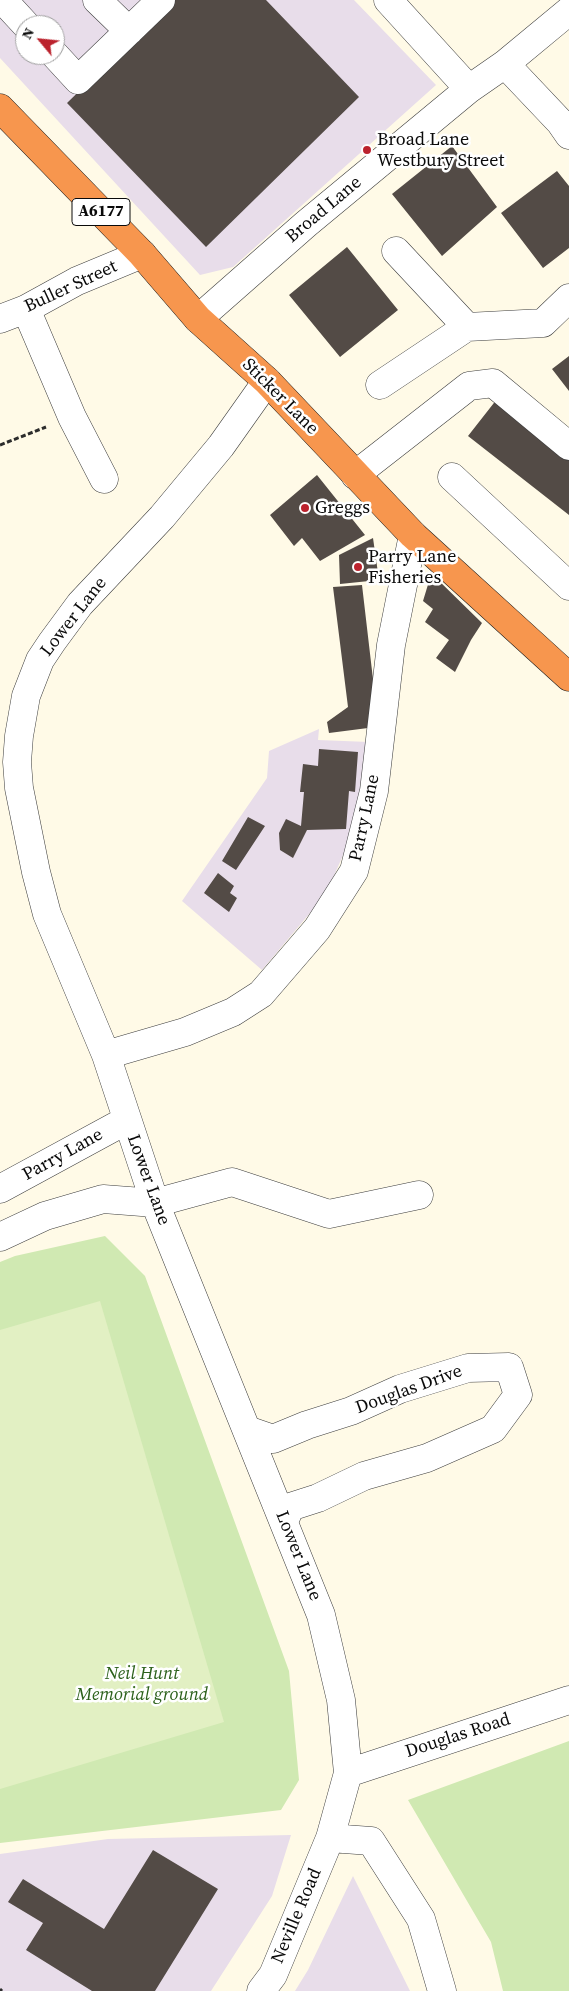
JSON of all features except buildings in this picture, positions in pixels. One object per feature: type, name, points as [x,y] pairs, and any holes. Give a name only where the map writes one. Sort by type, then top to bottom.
[{"type":"highway","name":"Sticker Lane","points":[[0,108],[142,254],[198,319],[268,381],[355,476],[413,535],[569,677]]},
{"type":"street","points":[[3,0],[17,15]]},
{"type":"street","points":[[97,0],[128,31]]},
{"type":"street","points":[[64,65],[78,80],[161,0]]},
{"type":"street","points":[[388,0],[469,90]]},
{"type":"street","name":"Broad Lane","points":[[198,319],[306,224],[469,90],[505,64],[569,12]]},
{"type":"street","points":[[505,64],[560,122],[569,135]]},
{"type":"street","points":[[396,252],[467,327]]},
{"type":"street","name":"Buller Street","points":[[0,319],[77,282],[142,254]]},
{"type":"street","points":[[380,385],[467,327],[543,323],[569,298]]},
{"type":"street","points":[[26,308],[72,416],[104,479]]},
{"type":"street","name":"Lower Lane","points":[[268,381],[221,446],[162,517],[80,604],[40,660],[26,696],[19,736],[18,779],[46,914],[106,1055],[155,1203],[321,1615],[341,1700],[348,1773],[330,1838]]},
{"type":"street","points":[[355,476],[469,386],[493,384],[569,446]]},
{"type":"street","points":[[452,477],[569,586]]},
{"type":"street","name":"Parry Lane","points":[[106,1055],[184,1032],[233,1012],[261,994],[317,929],[354,871],[374,791],[391,645],[413,535]]},
{"type":"street","name":"Parry Lane","points":[[0,1190],[127,1120]]},
{"type":"street","points":[[0,1237],[45,1216],[103,1199],[155,1203],[232,1182],[329,1214],[419,1196]]},
{"type":"street","name":"Douglas Drive","points":[[248,1430],[273,1438],[351,1411],[400,1390],[468,1368],[510,1367],[518,1395],[493,1429],[427,1458],[364,1476],[318,1498],[290,1507],[284,1522]]},
{"type":"street","name":"Douglas Road","points":[[348,1773],[569,1700]]},
{"type":"street","points":[[330,1838],[371,1841],[421,1919],[442,1991]]},
{"type":"street","name":"Neville Road","points":[[261,1991],[273,1974],[330,1838]]},
{"type":"path","points":[[0,445],[72,416]]},
{"type":"shaded area","points":[[0,0],[354,0],[436,85],[233,267],[200,275],[0,58]]},
{"type":"shaded area","points":[[319,729],[318,740],[369,742],[358,821],[326,894],[262,970],[182,901],[267,778],[269,751]]},
{"type":"shaded area","points":[[291,1835],[272,1896],[211,1991],[0,1991],[0,1854],[108,1839]]},
{"type":"shaded area","points":[[353,1876],[410,1991],[295,1991],[308,1970]]},
{"type":"green space","name":"Neil Hunt Memorial ground","points":[[105,1236],[145,1276],[289,1671],[299,1780],[281,1810],[0,1843],[0,1262],[15,1256]]},
{"type":"green space","points":[[100,1301],[224,1722],[0,1789],[0,1330]]},
{"type":"green space","points":[[569,1741],[569,1991],[503,1991],[491,1942],[408,1800]]},
{"type":"place","name":"Broad Lane Westbury Street","points":[[367,150]]},
{"type":"place","name":"Greggs","points":[[305,508]]},
{"type":"place","name":"Parry Lane Fisheries","points":[[358,567]]}]
